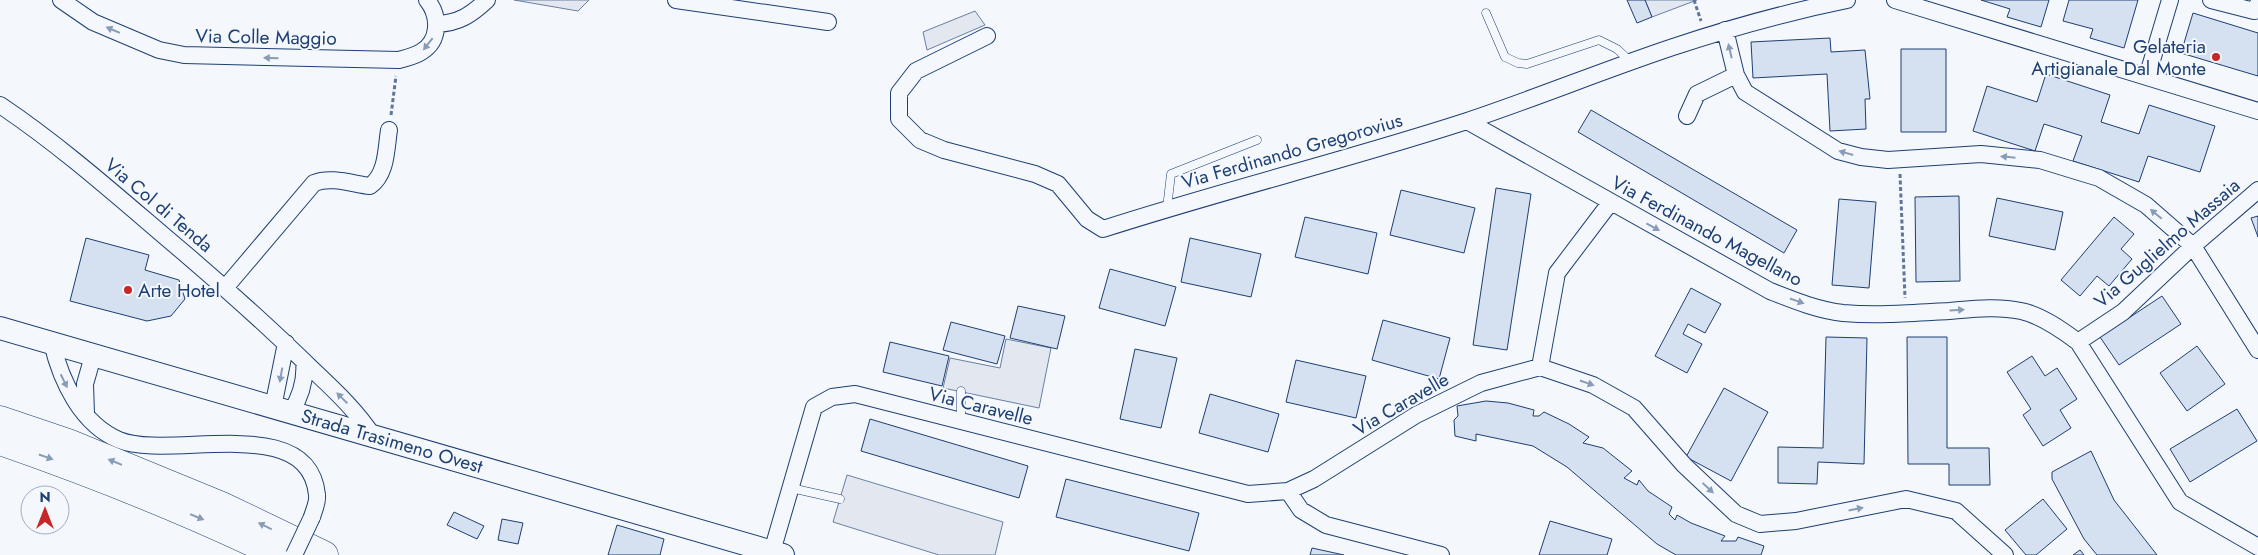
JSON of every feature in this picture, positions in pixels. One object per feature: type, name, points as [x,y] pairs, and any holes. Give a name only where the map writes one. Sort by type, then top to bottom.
[{"type":"highway","points":[[0,420],[68,443],[224,507],[324,555]]},
{"type":"highway","points":[[0,441],[67,465],[218,526],[279,555]]},
{"type":"main road","name":"Strada Trasimeno Ovest","points":[[0,328],[774,554]]},
{"type":"street","name":"Via Colle Maggio","points":[[62,0],[93,22],[159,50],[184,55],[399,60],[421,52],[426,48],[435,34],[437,24]]},
{"type":"street","points":[[427,0],[432,6],[437,24],[453,23],[470,16],[487,0]]},
{"type":"street","points":[[676,0],[828,22]]},
{"type":"street","name":"Via Ferdinando Gregorovius","points":[[987,36],[916,71],[899,93],[899,119],[920,140],[944,150],[1035,174],[1058,184],[1087,219],[1103,228],[1467,121],[1726,30],[1812,7],[1847,0]]},
{"type":"street","points":[[1895,0],[2258,111]]},
{"type":"street","points":[[2147,77],[2170,0]]},
{"type":"street","points":[[2211,0],[2256,9]]},
{"type":"street","points":[[1726,30],[1736,75],[1745,92],[1838,151],[1861,157],[1900,159],[1981,154],[2040,160],[2099,178],[2146,205],[2194,246],[2258,350]]},
{"type":"street","points":[[1686,116],[1697,94],[1736,75]]},
{"type":"street","name":"Via Col di Tenda","points":[[0,105],[70,156],[226,288],[286,343],[359,415],[373,436]]},
{"type":"street","name":"Via Ferdinando Magellano","points":[[1467,121],[1610,203],[1770,291],[1824,310],[1844,313],[1906,313],[1989,308],[2023,311],[2060,329],[2078,342],[2180,502],[2258,547]]},
{"type":"street","points":[[226,288],[314,183],[321,180],[370,186],[377,182],[382,174],[389,130]]},
{"type":"street","name":"Via Guglielmo Massaia","points":[[2078,342],[2123,312],[2258,190]]},
{"type":"street","points":[[1610,203],[1557,273],[1540,367],[1593,385],[1634,408],[1684,465],[1736,514],[1744,518],[1760,524],[1796,520],[1906,499],[1956,511],[2005,555]]},
{"type":"street","points":[[52,343],[64,382],[86,414],[105,432],[120,440],[135,443],[261,445],[282,449],[305,465],[313,478],[318,496],[312,517],[294,555]]},
{"type":"street","points":[[282,409],[286,343]]},
{"type":"street","points":[[86,414],[85,384],[94,356]]},
{"type":"street","points":[[282,409],[299,399],[305,374],[304,361]]},
{"type":"street","name":"Via Caravelle","points":[[774,554],[789,487],[814,407],[832,397],[855,394],[1248,494],[1288,491],[1314,479],[1416,415],[1481,383],[1540,367]]},
{"type":"street","points":[[1288,491],[1301,510],[1326,525],[1441,555]]},
{"type":"lane","points":[[1486,13],[1505,57],[1511,61],[1527,64],[1599,40],[1617,49],[1631,62]]},
{"type":"lane","points":[[1167,208],[1171,174],[1257,140]]},
{"type":"lane","points":[[961,391],[961,421]]},
{"type":"lane","points":[[789,487],[840,499]]},
{"type":"path","points":[[1694,0],[1698,14]]},
{"type":"path","points":[[389,130],[399,60]]},
{"type":"path","points":[[1900,159],[1905,299]]},
{"type":"shaded area","points":[[514,0],[589,0],[578,11]]},
{"type":"shaded area","points":[[1645,0],[1697,0],[1652,17]]},
{"type":"shaded area","points":[[975,11],[985,25],[927,50],[923,32]]},
{"type":"shaded area","points":[[1006,339],[1051,348],[1039,408],[943,388],[950,358],[1000,368]]},
{"type":"shaded area","points":[[847,475],[1003,522],[995,555],[939,555],[833,522]]},
{"type":"building","points":[[1627,0],[1645,0],[1652,17],[1637,23]]},
{"type":"building","points":[[1981,0],[2049,0],[2041,27],[2007,17],[2010,9]]},
{"type":"building","points":[[2069,0],[2138,0],[2124,48],[2090,38],[2093,29],[2063,21]]},
{"type":"building","points":[[2193,13],[2258,33],[2258,76],[2181,53]]},
{"type":"building","points":[[1830,38],[1831,52],[1865,50],[1870,99],[1865,99],[1866,129],[1830,131],[1827,74],[1753,78],[1751,42]]},
{"type":"building","points":[[1901,49],[1946,49],[1946,132],[1901,132]]},
{"type":"building","points":[[2046,74],[2110,95],[2101,122],[2139,134],[2149,105],[2215,126],[2200,172],[2148,156],[2139,182],[2073,161],[2082,136],[2044,124],[2035,151],[1973,131],[1987,86],[2037,102]]},
{"type":"building","points":[[1591,110],[1797,230],[1784,253],[1578,132]]},
{"type":"building","points":[[1496,188],[1531,194],[1507,350],[1473,345]]},
{"type":"building","points":[[1401,190],[1475,208],[1464,253],[1390,235]]},
{"type":"building","points":[[1959,196],[1960,281],[1916,282],[1915,197]]},
{"type":"building","points":[[1997,198],[2063,212],[2055,250],[1989,236]]},
{"type":"building","points":[[1839,199],[1876,202],[1869,288],[1832,285]]},
{"type":"building","points":[[2258,216],[2258,237],[2251,218]]},
{"type":"building","points":[[1305,217],[1377,233],[1368,274],[1295,257]]},
{"type":"building","points":[[2114,217],[2134,234],[2121,249],[2132,259],[2109,286],[2097,276],[2080,296],[2061,280]]},
{"type":"building","name":"Arte Hotel","points":[[86,238],[149,255],[145,270],[179,280],[185,299],[171,316],[147,321],[70,301]]},
{"type":"building","points":[[1190,238],[1261,254],[1251,297],[1181,282]]},
{"type":"building","points":[[1110,269],[1176,287],[1165,326],[1099,308]]},
{"type":"building","points":[[1691,288],[1721,304],[1705,333],[1688,324],[1683,334],[1702,344],[1687,373],[1655,356]]},
{"type":"building","points":[[2162,296],[2181,324],[2119,365],[2100,337]]},
{"type":"building","points":[[1018,306],[1065,316],[1057,349],[1010,338]]},
{"type":"building","points":[[1383,320],[1450,338],[1439,379],[1372,360]]},
{"type":"building","points":[[951,322],[1005,336],[997,364],[943,350]]},
{"type":"building","points":[[1826,337],[1867,338],[1864,464],[1818,462],[1817,484],[1778,483],[1778,447],[1823,448]]},
{"type":"building","points":[[1907,337],[1947,337],[1947,448],[1989,448],[1990,485],[1949,485],[1949,464],[1908,464]]},
{"type":"building","points":[[890,342],[949,356],[942,386],[883,372]]},
{"type":"building","points":[[2197,346],[2225,384],[2187,411],[2160,373]]},
{"type":"building","points":[[1135,349],[1177,358],[1161,428],[1120,419]]},
{"type":"building","points":[[2032,356],[2045,376],[2057,368],[2077,399],[2060,410],[2071,428],[2043,446],[2023,415],[2031,409],[2007,372]]},
{"type":"building","points":[[1296,360],[1366,376],[1356,418],[1286,402]]},
{"type":"building","points":[[1724,388],[1768,412],[1731,481],[1686,457]]},
{"type":"building","points":[[1210,394],[1279,414],[1268,452],[1199,433]]},
{"type":"building","points":[[1486,401],[1508,403],[1534,410],[1533,416],[1539,416],[1544,412],[1569,424],[1589,437],[1583,443],[1603,448],[1632,471],[1624,478],[1637,485],[1639,480],[1648,491],[1672,507],[1669,514],[1675,520],[1677,515],[1691,523],[1725,536],[1721,541],[1736,541],[1738,537],[1764,546],[1761,555],[1676,555],[1657,544],[1567,467],[1533,446],[1476,434],[1476,441],[1455,436],[1454,420],[1458,416],[1457,406]]},
{"type":"building","points":[[2237,409],[2257,441],[2190,482],[2170,449]]},
{"type":"building","points":[[870,419],[1028,466],[1019,498],[861,451]]},
{"type":"building","points":[[2091,451],[2114,500],[2157,555],[2097,555],[2084,539],[2052,479],[2052,472]]},
{"type":"building","points":[[1066,479],[1199,513],[1189,551],[1056,517]]},
{"type":"building","points":[[2043,499],[2067,529],[2036,555],[2026,555],[2005,530]]},
{"type":"building","points":[[454,512],[484,526],[477,539],[447,525]]},
{"type":"building","points":[[502,519],[523,523],[518,544],[498,540]]},
{"type":"building","points":[[1550,521],[1612,539],[1607,555],[1539,555]]},
{"type":"building","points":[[617,525],[664,539],[660,555],[608,555]]},
{"type":"building","points":[[1312,548],[1344,555],[1310,555]]},
{"type":"building","points":[[2080,550],[2084,555],[2073,555]]},
{"type":"place","name":"Gelateria Artigianale Dal Monte","points":[[2216,57]]},
{"type":"place","name":"Arte Hotel","points":[[128,290]]}]
